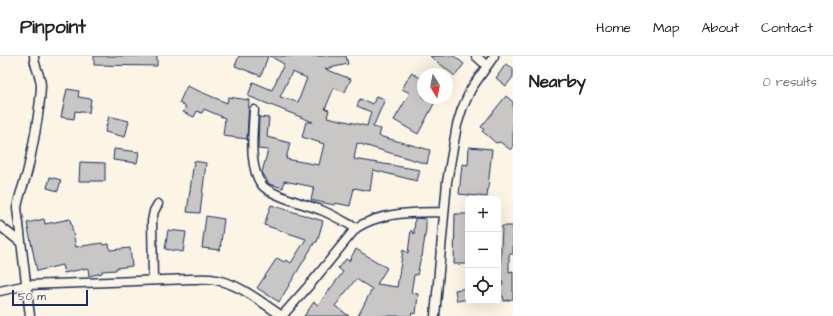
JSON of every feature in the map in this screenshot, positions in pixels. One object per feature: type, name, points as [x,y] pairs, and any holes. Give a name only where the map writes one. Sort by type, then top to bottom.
[{"type":"street","points":[[30,316],[17,208],[20,190],[28,170],[40,91],[40,73],[36,67],[34,56]]},
{"type":"street","points":[[476,56],[486,65]]},
{"type":"street","points":[[435,316],[447,182],[462,109],[471,89],[486,65],[494,56]]},
{"type":"street","points":[[254,110],[252,147],[256,172],[262,185],[270,191],[323,210],[356,228]]},
{"type":"street","points":[[153,280],[152,220],[154,211],[158,204]]},
{"type":"street","points":[[0,291],[27,285],[153,280],[216,280],[247,292],[282,316],[313,282],[356,228],[368,221],[382,216],[444,212]]},
{"type":"street","points":[[0,226],[20,242]]},
{"type":"building","points":[[94,56],[157,56],[157,66],[94,65]]},
{"type":"building","points":[[239,56],[268,56],[261,76],[235,66]]},
{"type":"building","points":[[270,56],[346,56],[348,64],[325,69],[351,79],[345,92],[334,88],[325,109],[329,110],[327,117],[367,126],[371,112],[357,106],[360,99],[373,104],[376,96],[385,99],[373,127],[381,129],[379,136],[430,150],[427,164],[357,143],[354,159],[420,170],[417,181],[373,170],[370,191],[354,188],[350,206],[335,203],[334,205],[311,200],[314,187],[284,181],[283,188],[269,184],[262,172],[268,150],[258,149],[259,117],[269,118],[267,137],[290,143],[286,159],[319,165],[324,144],[302,137],[306,122],[313,122],[248,96],[253,82],[272,90],[284,64]],"holes":[[[292,72],[307,78],[298,102],[280,97]]]},
{"type":"building","points":[[430,56],[454,56],[464,64],[455,76],[453,74],[453,68],[445,68]]},
{"type":"building","points":[[506,64],[513,68],[513,77],[506,86],[496,78]]},
{"type":"building","points":[[411,73],[417,76],[417,104],[434,104],[418,134],[394,120],[410,93],[402,89]]},
{"type":"building","points":[[187,86],[227,103],[228,97],[249,100],[247,139],[223,136],[225,118],[204,109],[202,113],[197,111],[194,117],[183,112],[186,107],[179,103]]},
{"type":"building","points":[[67,89],[79,91],[78,97],[91,99],[89,113],[75,111],[74,119],[61,117]]},
{"type":"building","points":[[506,96],[513,102],[513,145],[511,150],[500,142],[496,143],[482,131],[484,129],[481,127]]},
{"type":"building","points":[[109,116],[129,121],[125,137],[105,132]]},
{"type":"building","points":[[469,147],[492,149],[487,196],[459,194],[462,164],[468,165]]},
{"type":"building","points":[[114,149],[139,152],[137,163],[113,160]]},
{"type":"building","points":[[194,161],[206,163],[200,213],[187,212]]},
{"type":"building","points":[[80,162],[105,163],[105,181],[79,181]]},
{"type":"building","points":[[50,177],[61,180],[58,191],[47,188]]},
{"type":"building","points":[[271,205],[323,221],[317,242],[315,242],[279,302],[257,288],[277,258],[284,262],[286,260],[291,263],[306,239],[264,225]]},
{"type":"building","points":[[455,214],[465,214],[465,264],[454,264]]},
{"type":"building","points":[[206,216],[224,219],[220,250],[202,248]]},
{"type":"building","points":[[415,218],[426,219],[422,257],[417,275],[414,275],[411,293],[418,294],[416,314],[412,313],[411,316],[358,316],[372,289],[356,279],[335,306],[349,316],[304,316],[314,302],[318,305],[343,272],[338,268],[346,259],[349,261],[356,249],[387,268],[377,284],[397,287],[403,250],[408,253],[411,230],[414,234]]},
{"type":"building","points":[[44,219],[45,224],[70,219],[76,247],[102,243],[103,245],[109,244],[110,250],[130,248],[132,266],[116,268],[116,270],[102,271],[102,273],[89,276],[88,268],[64,273],[62,265],[37,271],[27,223]]},
{"type":"building","points":[[502,226],[513,226],[513,254],[509,254],[509,272],[513,271],[513,299],[504,301],[503,296],[501,296],[501,285],[503,285],[501,278]]},
{"type":"building","points":[[168,230],[186,232],[183,252],[165,249]]},
{"type":"building","points":[[465,288],[465,300],[457,301],[455,290]]}]
